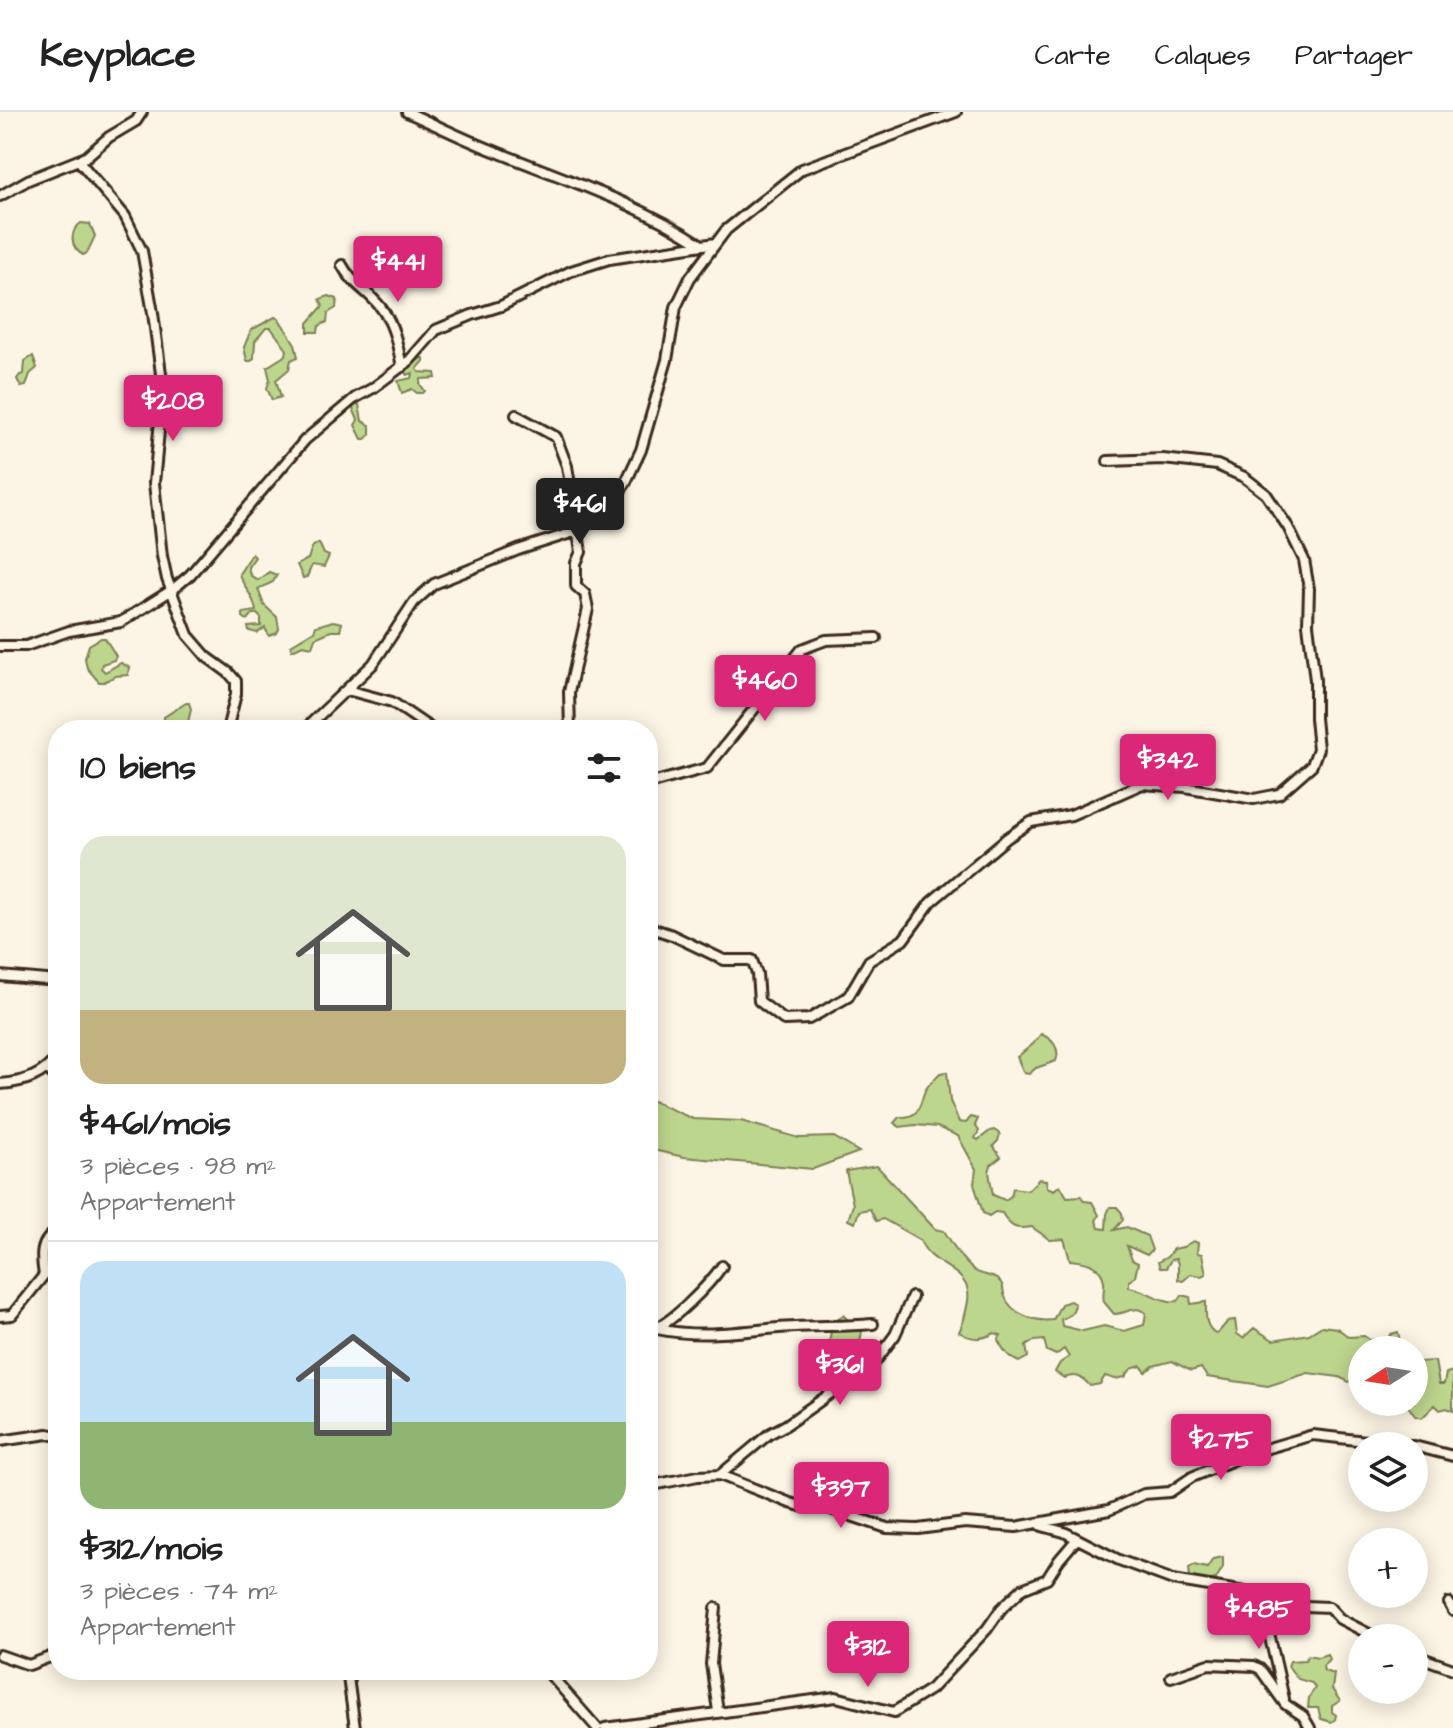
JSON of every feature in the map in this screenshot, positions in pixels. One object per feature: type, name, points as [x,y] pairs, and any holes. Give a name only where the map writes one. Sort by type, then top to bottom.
[{"type":"street","points":[[0,196],[28,180],[82,164],[109,137],[136,121],[142,112]]},
{"type":"street","points":[[407,112],[501,154],[566,177],[674,227],[703,245]]},
{"type":"street","points":[[315,720],[373,664],[414,602],[434,584],[518,550],[577,531],[604,511],[625,484],[641,450],[667,360],[676,307],[690,278],[726,230],[802,169],[956,112]]},
{"type":"street","points":[[82,164],[125,216],[142,251],[163,389],[154,483],[162,556],[188,635],[236,681],[230,720]]},
{"type":"street","points":[[0,646],[26,646],[69,631],[121,622],[172,590],[190,575],[305,440],[355,398],[402,367],[439,328],[501,306],[571,271],[609,259],[716,243]]},
{"type":"street","points":[[342,265],[351,279],[384,311],[402,367]]},
{"type":"street","points":[[516,415],[556,437],[567,466],[581,552],[576,563],[576,586],[585,594],[588,609],[569,692],[570,720]]},
{"type":"street","points":[[658,930],[724,960],[752,960],[757,974],[759,1001],[784,1020],[809,1019],[848,997],[869,961],[903,940],[931,902],[1007,838],[1031,822],[1071,815],[1142,784],[1185,787],[1254,799],[1279,794],[1312,765],[1318,749],[1315,680],[1308,624],[1309,589],[1304,560],[1288,527],[1266,494],[1244,477],[1217,465],[1163,459],[1108,461]]},
{"type":"street","points":[[658,781],[707,768],[802,649],[826,640],[876,638]]},
{"type":"street","points":[[347,690],[392,702],[418,720]]},
{"type":"street","points":[[0,976],[48,980]]},
{"type":"street","points":[[0,1084],[32,1078],[48,1069]]},
{"type":"street","points":[[0,1316],[12,1315],[44,1275],[41,1253],[48,1238]]},
{"type":"street","points":[[658,1326],[714,1277],[722,1266]]},
{"type":"street","points":[[720,1475],[769,1434],[869,1370],[895,1335],[912,1297]]},
{"type":"street","points":[[658,1331],[733,1334],[873,1324]]},
{"type":"street","points":[[0,1441],[48,1434]]},
{"type":"street","points":[[658,1484],[720,1475],[790,1503],[804,1507],[822,1506],[887,1528],[918,1529],[965,1523],[1016,1527],[1109,1510],[1144,1494],[1170,1492],[1192,1477],[1248,1454],[1313,1435],[1348,1439]]},
{"type":"street","points":[[1428,1450],[1453,1456]]},
{"type":"street","points":[[1037,1525],[1055,1528],[1119,1560],[1173,1580],[1220,1586],[1291,1607],[1329,1607],[1350,1624]]},
{"type":"street","points":[[605,1728],[836,1697],[894,1712],[931,1689],[1022,1589],[1047,1579],[1076,1540]]},
{"type":"street","points":[[1267,1601],[1269,1633],[1285,1704]]},
{"type":"street","points":[[716,1608],[711,1664],[718,1711]]},
{"type":"street","points":[[0,1655],[29,1665],[48,1658]]},
{"type":"street","points":[[1428,1660],[1453,1669]]},
{"type":"street","points":[[1171,1677],[1209,1664],[1254,1666],[1260,1669],[1285,1704],[1303,1716],[1310,1728]]},
{"type":"street","points":[[348,1680],[355,1728]]},
{"type":"street","points":[[555,1680],[597,1728]]},
{"type":"green space","points":[[81,223],[90,224],[95,236],[83,255],[73,239],[74,230]]},
{"type":"green space","points":[[329,296],[337,299],[336,308],[328,313],[327,322],[319,326],[318,332],[308,332],[308,323],[323,306],[320,299]]},
{"type":"green space","points":[[275,317],[295,344],[298,357],[291,360],[289,369],[276,380],[281,397],[272,400],[267,388],[270,380],[267,367],[286,355],[287,350],[271,328],[266,328],[255,341],[251,361],[247,361],[244,347],[251,330]]},
{"type":"green space","points":[[33,356],[37,368],[30,374],[26,386],[21,387],[17,379],[24,374],[25,361]]},
{"type":"green space","points":[[421,358],[424,361],[417,369],[419,372],[435,373],[436,378],[421,379],[423,393],[412,389],[402,393],[398,381],[412,378],[413,373],[407,375],[406,369]]},
{"type":"green space","points":[[358,399],[362,421],[370,425],[370,435],[365,439],[362,439],[355,425],[358,420],[351,404]]},
{"type":"green space","points":[[319,543],[324,554],[329,556],[324,567],[312,565],[307,577],[303,578],[297,565],[308,559],[312,547]]},
{"type":"green space","points":[[252,554],[255,557],[248,567],[250,575],[258,580],[269,572],[277,575],[273,582],[258,589],[264,605],[277,617],[279,629],[269,636],[265,628],[257,633],[249,631],[248,627],[261,626],[261,618],[257,614],[247,620],[243,617],[243,613],[256,611],[239,574]]},
{"type":"green space","points":[[333,621],[342,623],[340,631],[331,631],[315,638],[312,647],[303,645],[292,650],[291,645],[314,631],[316,626]]},
{"type":"green space","points":[[105,638],[116,656],[114,660],[102,664],[101,668],[105,672],[121,663],[129,667],[128,675],[99,682],[87,668],[85,658],[89,645]]},
{"type":"green space","points":[[189,703],[189,720],[164,720],[164,717]]},
{"type":"green space","points":[[1041,1034],[1054,1044],[1056,1061],[1029,1074],[1024,1073],[1017,1057]]},
{"type":"green space","points":[[947,1072],[950,1101],[959,1122],[966,1123],[971,1117],[978,1119],[975,1125],[979,1131],[975,1138],[978,1140],[990,1131],[1000,1134],[993,1146],[1001,1157],[991,1165],[989,1172],[993,1195],[1005,1200],[1011,1196],[1013,1188],[1028,1190],[1039,1179],[1046,1180],[1047,1187],[1054,1190],[1060,1185],[1067,1197],[1081,1196],[1084,1201],[1092,1202],[1099,1215],[1096,1221],[1099,1228],[1106,1229],[1110,1207],[1117,1207],[1123,1220],[1114,1230],[1127,1227],[1147,1236],[1152,1250],[1147,1255],[1127,1246],[1132,1260],[1138,1263],[1129,1287],[1166,1300],[1178,1301],[1182,1295],[1190,1297],[1191,1304],[1206,1302],[1208,1324],[1217,1334],[1228,1321],[1235,1320],[1237,1334],[1243,1338],[1254,1328],[1273,1340],[1309,1334],[1322,1326],[1337,1328],[1348,1336],[1348,1382],[1339,1377],[1308,1373],[1268,1386],[1207,1377],[1201,1368],[1191,1371],[1172,1361],[1153,1366],[1146,1372],[1141,1366],[1131,1369],[1125,1377],[1115,1379],[1105,1376],[1100,1384],[1090,1386],[1078,1377],[1064,1378],[1055,1372],[1060,1363],[1069,1357],[1064,1349],[1056,1355],[1047,1351],[1044,1340],[1026,1346],[1028,1357],[1019,1362],[1002,1347],[998,1340],[1001,1335],[995,1333],[977,1338],[959,1332],[968,1301],[964,1281],[932,1257],[920,1240],[883,1219],[876,1221],[870,1209],[859,1211],[855,1223],[848,1220],[853,1205],[846,1171],[877,1166],[935,1229],[944,1231],[970,1267],[1000,1282],[1008,1303],[1025,1316],[1053,1320],[1061,1304],[1070,1301],[1075,1304],[1071,1314],[1061,1319],[1062,1326],[1083,1331],[1104,1326],[1124,1331],[1144,1325],[1146,1313],[1135,1309],[1114,1314],[1104,1302],[1102,1275],[1096,1267],[1070,1260],[1064,1239],[1050,1240],[1032,1227],[1014,1227],[1002,1213],[995,1212],[989,1216],[983,1213],[974,1184],[976,1169],[958,1136],[937,1127],[900,1127],[894,1123],[899,1117],[914,1114],[925,1090],[940,1073]]},
{"type":"green space","points":[[658,1103],[693,1119],[741,1121],[799,1138],[834,1137],[859,1152],[813,1169],[684,1157],[658,1151]]},
{"type":"green space","points":[[1193,1241],[1198,1243],[1197,1253],[1202,1254],[1206,1274],[1191,1274],[1183,1281],[1178,1280],[1176,1259],[1171,1260],[1166,1268],[1160,1268],[1158,1262],[1173,1249]]},
{"type":"green space","points":[[843,1315],[848,1320],[848,1330],[862,1330],[860,1344],[857,1346],[851,1342],[828,1349],[832,1325]]},
{"type":"green space","points":[[1428,1361],[1435,1361],[1439,1384],[1444,1384],[1446,1373],[1453,1371],[1453,1411],[1447,1408],[1440,1410],[1435,1405],[1428,1412]]},
{"type":"green space","points":[[1223,1557],[1223,1567],[1216,1579],[1190,1578],[1189,1568],[1194,1565],[1207,1568],[1213,1559]]},
{"type":"green space","points":[[1327,1654],[1329,1659],[1323,1666],[1324,1671],[1334,1674],[1332,1689],[1340,1701],[1332,1706],[1332,1712],[1336,1715],[1331,1722],[1321,1719],[1318,1708],[1308,1708],[1309,1697],[1315,1688],[1312,1683],[1298,1679],[1288,1666],[1290,1661],[1305,1660],[1308,1655],[1318,1657]]}]
